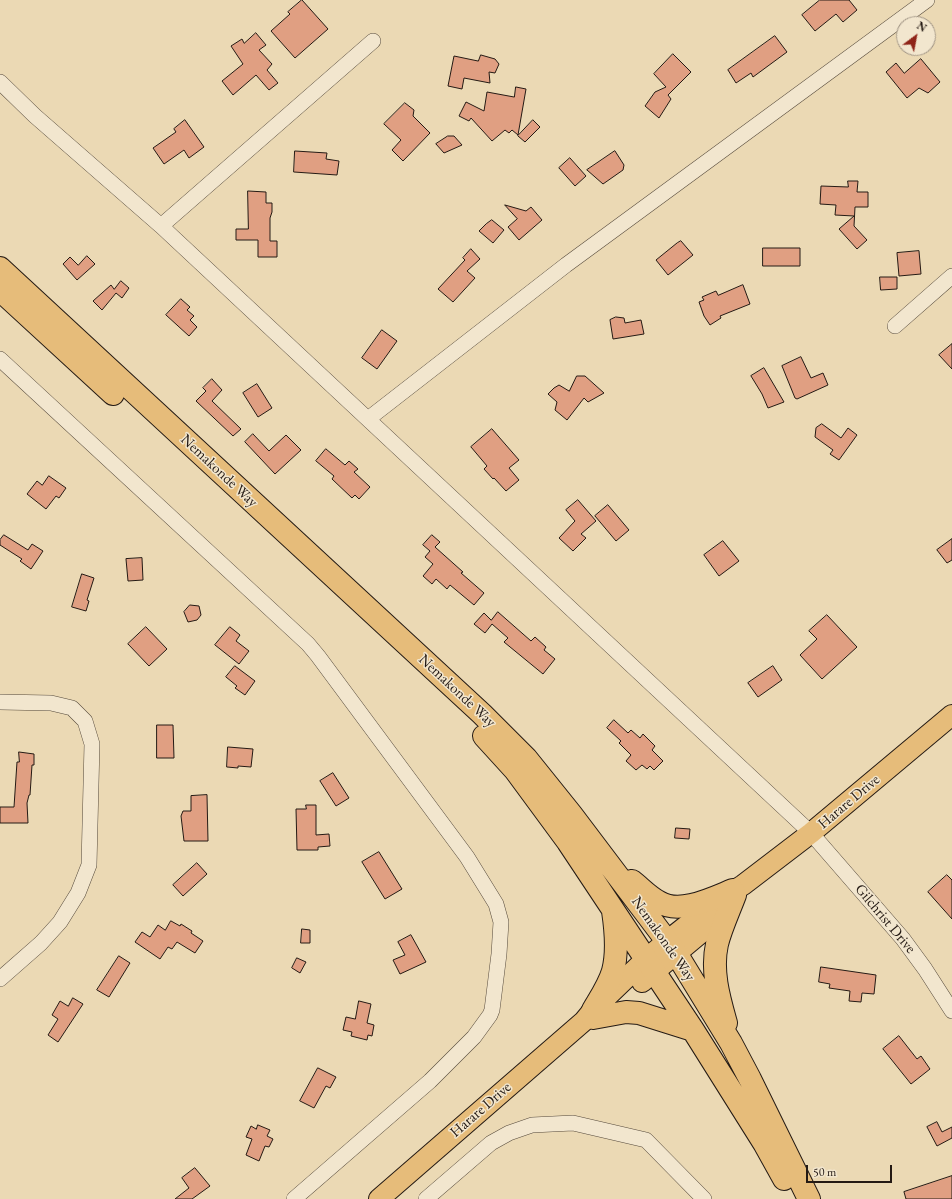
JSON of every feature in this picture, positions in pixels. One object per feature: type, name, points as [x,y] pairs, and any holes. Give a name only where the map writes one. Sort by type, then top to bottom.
[{"type":"highway","name":"Nemakonde Way","points":[[0,268],[482,714],[526,758],[571,814],[672,947],[731,1042],[809,1199]]},
{"type":"highway","name":"Nemakonde Way","points":[[0,290],[463,715],[515,770],[568,842],[693,1030],[764,1143],[795,1199]]},
{"type":"highway","points":[[604,857],[660,903],[683,906],[696,904],[737,890]]},
{"type":"highway","points":[[731,1042],[715,976],[718,944],[737,890]]},
{"type":"highway","points":[[590,1016],[606,988],[615,963],[616,930],[613,909]]},
{"type":"highway","points":[[590,1016],[626,1012],[639,1013],[693,1030]]},
{"type":"main road","name":"Harare Drive","points":[[379,1199],[672,947],[716,918],[737,890],[811,833],[952,715]]},
{"type":"street","points":[[368,419],[566,265],[927,0]]},
{"type":"street","points":[[161,226],[373,41]]},
{"type":"street","name":"Gilchrist Drive","points":[[0,82],[41,121],[161,226],[811,833],[903,939],[952,1010]]},
{"type":"street","points":[[895,326],[952,276]]},
{"type":"street","points":[[0,359],[308,644],[467,857],[498,909],[501,922],[499,954],[490,1015],[474,1037],[430,1081],[294,1199]]},
{"type":"street","points":[[0,702],[52,703],[72,708],[85,721],[92,744],[89,865],[78,893],[60,922],[42,943],[0,979]]},
{"type":"street","points":[[426,1199],[491,1143],[509,1133],[532,1125],[574,1123],[646,1140],[704,1199]]},
{"type":"building","points":[[302,0],[328,29],[295,58],[271,31],[290,14],[288,12]]},
{"type":"building","points":[[820,0],[849,0],[857,10],[843,22],[836,14],[815,31],[802,15]]},
{"type":"building","points":[[256,33],[266,45],[259,50],[272,64],[267,70],[278,83],[269,90],[256,75],[233,95],[222,81],[243,64],[231,46],[242,39],[244,43]]},
{"type":"building","points":[[775,36],[787,52],[753,77],[751,73],[736,83],[728,70]]},
{"type":"building","points":[[673,54],[691,72],[668,95],[671,99],[659,118],[645,106],[655,92],[666,87],[654,74]]},
{"type":"building","points":[[481,55],[495,59],[499,64],[495,73],[489,72],[490,83],[464,78],[462,89],[448,86],[454,56],[478,61]]},
{"type":"building","points":[[921,59],[940,82],[928,93],[919,88],[907,98],[886,72],[896,63],[904,73]]},
{"type":"building","points":[[516,87],[526,89],[518,135],[512,130],[509,133],[505,130],[492,141],[471,118],[469,121],[459,116],[466,102],[484,111],[487,92],[514,97]]},
{"type":"building","points":[[405,103],[414,110],[413,116],[430,133],[403,161],[392,150],[401,140],[384,124]]},
{"type":"building","points":[[185,120],[204,147],[189,158],[184,150],[164,164],[153,148],[176,132],[174,129]]},
{"type":"building","points":[[533,120],[540,127],[525,142],[518,136]]},
{"type":"building","points":[[448,136],[454,136],[462,145],[444,153],[436,144]]},
{"type":"building","points":[[295,151],[327,153],[326,159],[339,161],[337,175],[294,172]]},
{"type":"building","points":[[615,151],[624,165],[623,170],[603,184],[587,170]]},
{"type":"building","points":[[570,158],[586,176],[575,186],[559,168]]},
{"type":"building","points":[[848,181],[858,181],[857,192],[868,192],[868,207],[855,207],[854,226],[867,240],[857,249],[839,229],[854,216],[835,215],[836,205],[820,204],[821,186],[848,187]]},
{"type":"building","points":[[248,191],[266,192],[266,203],[272,203],[270,218],[270,241],[277,241],[277,257],[258,257],[258,240],[236,240],[236,229],[248,229]]},
{"type":"building","points":[[505,205],[526,211],[531,207],[542,220],[519,240],[508,227],[517,219]]},
{"type":"building","points":[[492,220],[504,230],[493,243],[479,231]]},
{"type":"building","points":[[681,241],[693,255],[668,275],[656,260]]},
{"type":"building","points":[[763,248],[800,248],[800,266],[763,266]]},
{"type":"building","points":[[471,249],[480,259],[467,271],[475,278],[453,302],[438,289],[465,260],[463,258]]},
{"type":"building","points":[[919,251],[921,274],[899,276],[897,253]]},
{"type":"building","points":[[87,256],[95,264],[77,280],[63,264],[70,257],[78,265]]},
{"type":"building","points":[[880,277],[897,277],[897,289],[881,290]]},
{"type":"building","points":[[121,281],[129,288],[122,298],[116,293],[102,310],[93,301],[111,285],[114,289]]},
{"type":"building","points":[[743,285],[750,304],[720,316],[721,318],[710,325],[704,316],[699,302],[704,300],[702,297],[716,291],[718,295]]},
{"type":"building","points":[[181,299],[190,307],[187,310],[194,316],[190,320],[197,327],[189,336],[166,315]]},
{"type":"building","points":[[616,317],[624,318],[625,323],[641,320],[644,334],[613,339],[610,320]]},
{"type":"building","points":[[382,330],[397,341],[377,369],[362,358]]},
{"type":"building","points":[[952,344],[952,369],[939,355]]},
{"type":"building","points":[[801,357],[811,378],[823,373],[828,385],[797,399],[795,398],[782,366]]},
{"type":"building","points":[[764,368],[784,402],[768,408],[762,394],[751,376]]},
{"type":"building","points":[[577,376],[585,376],[604,393],[588,402],[584,398],[567,420],[555,410],[557,402],[548,394],[559,385],[569,391]]},
{"type":"building","points":[[212,379],[222,390],[212,401],[241,429],[233,436],[196,401],[206,391],[203,388]]},
{"type":"building","points":[[257,384],[272,408],[258,417],[243,393]]},
{"type":"building","points":[[822,424],[841,438],[848,428],[857,435],[839,460],[830,454],[833,450],[815,437],[816,428]]},
{"type":"building","points":[[492,429],[519,460],[509,468],[519,480],[506,491],[484,469],[487,466],[471,447]]},
{"type":"building","points":[[253,434],[269,451],[286,435],[301,450],[275,474],[245,442]]},
{"type":"building","points":[[326,449],[345,465],[349,461],[358,469],[354,472],[370,487],[359,499],[355,495],[352,498],[332,479],[334,476],[316,461]]},
{"type":"building","points":[[49,476],[66,488],[59,498],[56,496],[46,509],[27,494],[37,481],[42,485]]},
{"type":"building","points":[[578,500],[596,521],[581,534],[586,538],[573,551],[559,538],[575,521],[566,510]]},
{"type":"building","points":[[608,505],[629,530],[616,541],[595,516]]},
{"type":"building","points":[[4,535],[28,550],[32,544],[43,551],[31,569],[20,561],[22,559],[0,545],[0,540]]},
{"type":"building","points":[[432,535],[440,542],[435,547],[484,593],[474,605],[450,585],[447,589],[436,579],[432,584],[423,576],[433,564],[425,557],[430,551],[423,545]]},
{"type":"building","points":[[952,539],[952,560],[947,563],[937,550]]},
{"type":"building","points":[[723,541],[739,561],[719,576],[704,555]]},
{"type":"building","points":[[142,558],[143,580],[128,581],[126,559]]},
{"type":"building","points":[[82,574],[94,578],[87,600],[89,601],[86,611],[72,607]]},
{"type":"building","points":[[190,605],[199,606],[201,615],[197,620],[188,622],[184,612]]},
{"type":"building","points":[[498,612],[531,641],[535,637],[546,647],[544,650],[555,659],[543,674],[504,642],[508,638],[492,624],[485,633],[474,624],[484,613],[491,620]]},
{"type":"building","points":[[827,615],[857,647],[822,679],[800,655],[817,639],[809,631]]},
{"type":"building","points":[[146,627],[167,649],[149,666],[128,644]]},
{"type":"building","points":[[230,627],[240,635],[236,641],[249,651],[239,664],[215,645]]},
{"type":"building","points":[[235,666],[255,681],[245,695],[235,688],[237,686],[226,677]]},
{"type":"building","points":[[773,666],[782,680],[758,697],[748,683]]},
{"type":"building","points":[[614,720],[628,733],[631,730],[640,738],[643,734],[655,746],[652,750],[663,761],[654,770],[650,766],[647,769],[642,765],[636,770],[626,761],[631,755],[619,743],[621,741],[607,728]]},
{"type":"building","points":[[157,725],[173,725],[174,758],[157,758]]},
{"type":"building","points":[[228,747],[253,749],[251,767],[227,767]]},
{"type":"building","points":[[19,752],[34,754],[30,795],[27,803],[28,823],[0,823],[0,807],[14,807]]},
{"type":"building","points":[[333,773],[349,798],[336,806],[320,781]]},
{"type":"building","points":[[207,795],[208,841],[184,841],[181,816],[183,811],[191,811],[191,796]]},
{"type":"building","points":[[306,805],[316,805],[316,835],[329,834],[330,846],[318,847],[318,850],[297,850],[296,809],[306,809]]},
{"type":"building","points":[[676,828],[690,829],[689,839],[675,838]]},
{"type":"building","points":[[379,852],[402,889],[385,899],[362,862]]},
{"type":"building","points":[[197,863],[207,874],[183,896],[173,885]]},
{"type":"building","points":[[947,875],[952,880],[952,919],[928,892]]},
{"type":"building","points":[[171,921],[180,926],[181,924],[203,941],[195,953],[177,942],[172,949],[168,947],[160,959],[135,942],[142,932],[150,937],[158,925],[165,930]]},
{"type":"building","points":[[302,929],[310,930],[310,943],[301,943]]},
{"type":"building","points":[[411,935],[426,962],[400,974],[393,960],[405,955],[398,942]]},
{"type":"building","points":[[119,956],[130,963],[109,997],[97,990]]},
{"type":"building","points":[[297,958],[306,962],[300,973],[292,968]]},
{"type":"building","points":[[821,967],[876,975],[874,994],[862,993],[861,1002],[849,1001],[850,991],[829,988],[830,984],[819,982]]},
{"type":"building","points":[[73,998],[83,1004],[58,1042],[48,1035],[58,1019],[52,1015],[60,1001],[68,1006]]},
{"type":"building","points":[[359,1001],[371,1004],[367,1023],[374,1025],[372,1036],[368,1035],[367,1040],[351,1036],[352,1032],[343,1030],[346,1017],[355,1019]]},
{"type":"building","points":[[899,1036],[917,1059],[921,1056],[930,1069],[911,1084],[883,1049]]},
{"type":"building","points":[[318,1068],[336,1077],[330,1088],[326,1086],[314,1108],[300,1101]]},
{"type":"building","points":[[937,1122],[942,1132],[952,1127],[952,1138],[937,1146],[927,1127]]},
{"type":"building","points":[[258,1125],[270,1130],[267,1136],[273,1139],[269,1147],[265,1146],[259,1161],[246,1155],[252,1139],[246,1137],[251,1126],[256,1129]]},
{"type":"building","points":[[195,1168],[210,1186],[192,1199],[175,1199],[189,1188],[182,1178]]},
{"type":"building","points":[[952,1176],[952,1199],[906,1199],[904,1192]]}]
